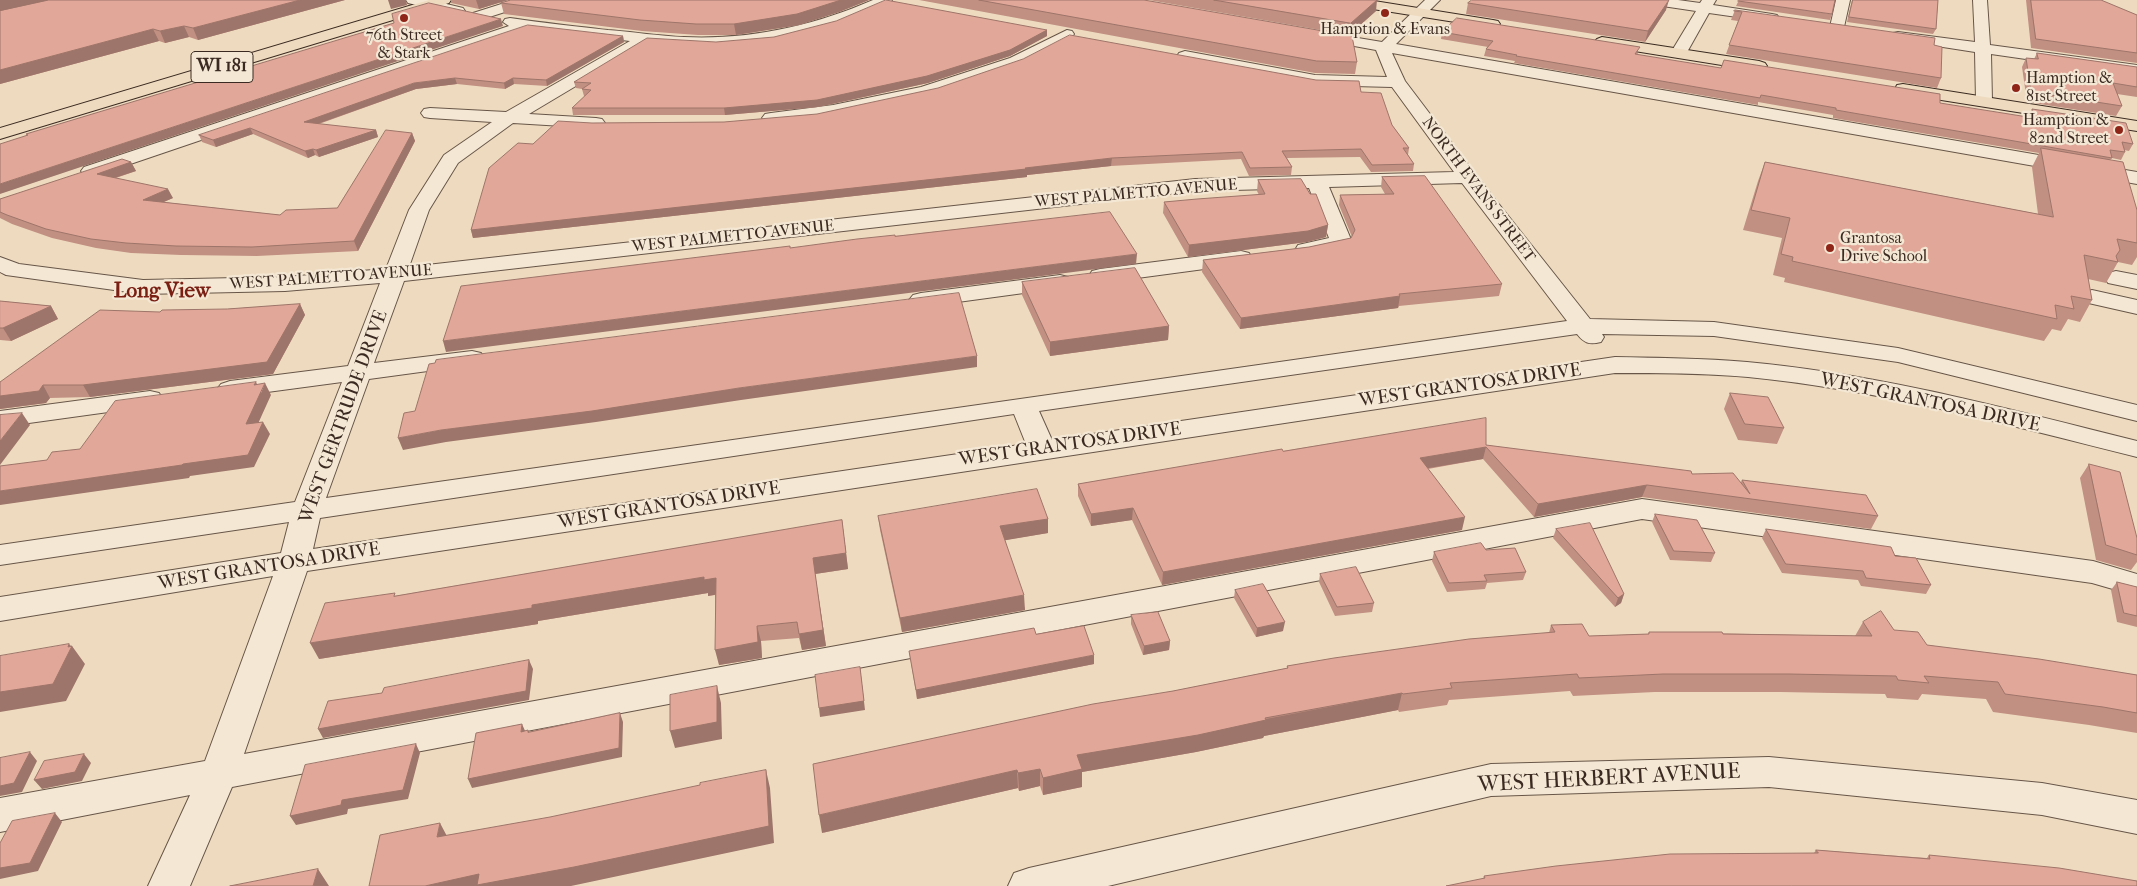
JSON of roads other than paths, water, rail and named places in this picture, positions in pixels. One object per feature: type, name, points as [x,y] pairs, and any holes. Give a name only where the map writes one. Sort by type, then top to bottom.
[{"type":"main road","points":[[1341,0],[1426,4],[1506,20]]},
{"type":"main road","name":"WI 181","points":[[0,134],[438,2]]},
{"type":"main road","points":[[1592,33],[1774,62]]},
{"type":"main road","points":[[1897,74],[1983,95],[2137,126]]},
{"type":"main road","points":[[1885,86],[2137,111]]},
{"type":"street","points":[[413,0],[438,2],[478,16],[527,25],[694,42],[774,37],[816,27],[889,1]]},
{"type":"street","points":[[478,16],[528,0]]},
{"type":"street","points":[[1649,0],[1707,4],[1789,20]]},
{"type":"street","points":[[1836,27],[1843,0]]},
{"type":"street","points":[[1980,0],[1983,95]]},
{"type":"street","points":[[1385,47],[1426,4]]},
{"type":"street","points":[[1681,47],[1707,4]]},
{"type":"street","points":[[503,8],[623,23],[604,34]]},
{"type":"street","points":[[1818,24],[1855,30]]},
{"type":"street","points":[[75,177],[527,25]]},
{"type":"street","points":[[1041,30],[1084,38]]},
{"type":"street","points":[[1296,32],[2137,178]]},
{"type":"street","points":[[753,120],[818,114],[932,89],[1016,60],[1067,34]]},
{"type":"street","points":[[1883,34],[2137,70]]},
{"type":"street","name":"WEST GERTRUDE DRIVE","points":[[168,886],[218,773],[294,562],[307,510],[419,210],[451,159],[509,118],[646,38]]},
{"type":"street","name":"NORTH EVANS STREET","points":[[1385,47],[1383,49],[1397,82],[1582,326],[1615,365]]},
{"type":"street","points":[[1172,54],[1315,80],[1397,82]]},
{"type":"street","points":[[430,113],[613,123]]},
{"type":"street","name":"WEST PALMETTO AVENUE","points":[[5,270],[143,287],[285,284],[396,275],[1195,185],[1469,177]]},
{"type":"street","points":[[904,302],[1277,253],[1341,242],[1317,182]]},
{"type":"street","points":[[2092,298],[2137,307]]},
{"type":"street","name":"WEST GRANTOSA DRIVE","points":[[0,555],[1023,405],[1582,326],[1714,329],[1898,355],[2137,413]]},
{"type":"street","points":[[208,392],[491,355]]},
{"type":"street","name":"WEST GRANTOSA DRIVE","points":[[0,609],[294,562],[1615,365],[1692,366],[1829,379],[1914,395],[2137,449]]},
{"type":"street","points":[[0,418],[168,397]]},
{"type":"street","points":[[1023,405],[1042,449]]},
{"type":"street","points":[[0,815],[1642,510],[2093,572],[2137,585]]},
{"type":"street","name":"WEST HERBERT AVENUE","points":[[1029,886],[1491,780],[1769,772],[2042,799],[2137,817]]},
{"type":"place","name":"Hamption & Evans","points":[[1385,13]]},
{"type":"place","name":"76th Street & Stark","points":[[404,18]]},
{"type":"place","name":"Hamption & 81st Street","points":[[2016,88]]},
{"type":"place","name":"Hamption & 82nd Street","points":[[2119,130]]},
{"type":"place","name":"Grantosa Drive School","points":[[1830,248]]},
{"type":"district","name":"Long View","points":[[162,292]]}]
